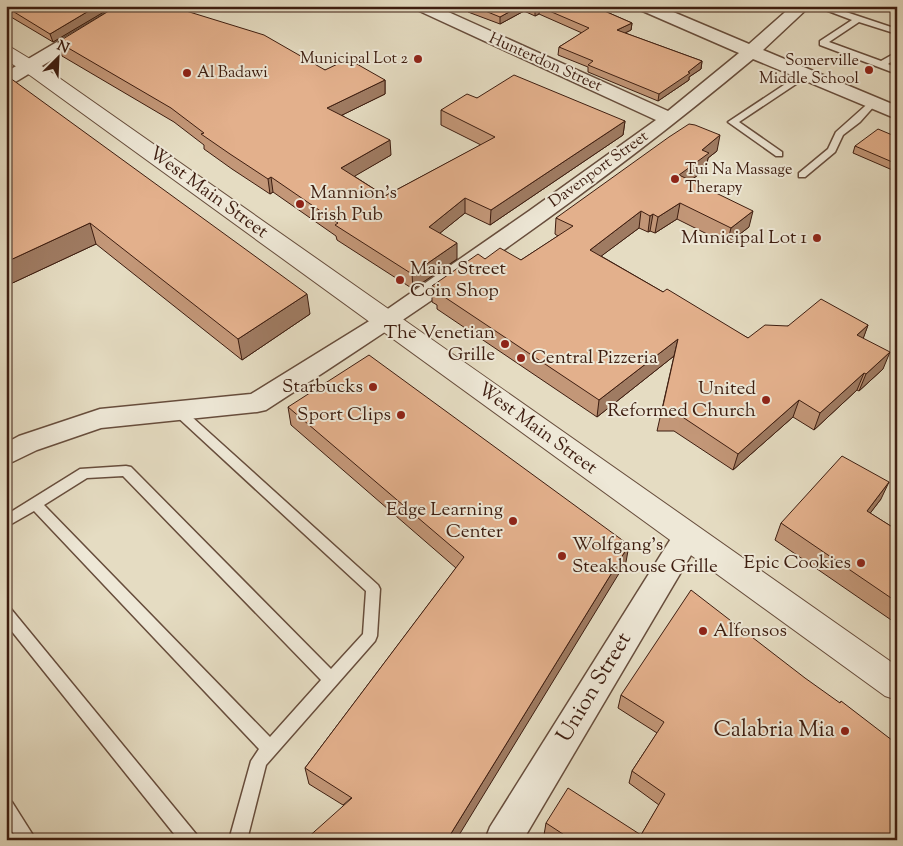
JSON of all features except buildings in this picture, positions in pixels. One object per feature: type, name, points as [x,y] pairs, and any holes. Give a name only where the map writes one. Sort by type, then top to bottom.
[{"type":"street","points":[[6,80],[130,6]]},
{"type":"street","name":"Hunterdon Street","points":[[421,6],[670,119]]},
{"type":"street","points":[[644,6],[873,102],[895,109]]},
{"type":"street","name":"Davenport Street","points":[[6,455],[28,442],[100,419],[257,403],[387,321],[537,216],[670,119],[752,52],[802,6]]},
{"type":"street","points":[[6,45],[30,66]]},
{"type":"street","name":"West Main Street","points":[[6,52],[30,66],[687,537],[897,685]]},
{"type":"street","name":"Union Street","points":[[503,840],[687,537]]},
{"type":"lane","points":[[819,6],[897,32]]},
{"type":"lane","points":[[858,19],[823,43],[882,64],[897,72]]},
{"type":"lane","points":[[882,64],[897,54]]},
{"type":"lane","points":[[779,154],[733,122],[805,74]]},
{"type":"lane","points":[[802,175],[832,150],[839,134],[857,120],[873,102]]},
{"type":"lane","points":[[178,411],[373,589],[370,636],[260,761],[238,840]]},
{"type":"lane","points":[[6,522],[85,473],[126,471],[331,680]]},
{"type":"lane","points":[[35,504],[270,749]]},
{"type":"lane","points":[[6,613],[190,840]]},
{"type":"lane","points":[[6,808],[28,840]]},
{"type":"place","name":"Municipal Lot 2","points":[[418,59]]},
{"type":"place","name":"Somerville Middle School","points":[[869,70]]},
{"type":"place","name":"Al Badawi","points":[[187,73]]},
{"type":"place","name":"Tui Na Massage Therapy","points":[[675,179]]},
{"type":"place","name":"Mannion's Irish Pub","points":[[300,204]]},
{"type":"place","name":"Municipal Lot 1","points":[[817,238]]},
{"type":"place","name":"Main Street Coin Shop","points":[[400,280]]},
{"type":"place","name":"The Venetian Grille","points":[[505,344]]},
{"type":"place","name":"Central Pizzeria","points":[[521,358]]},
{"type":"place","name":"Starbucks","points":[[373,387]]},
{"type":"place","name":"United Reformed Church","points":[[766,400]]},
{"type":"place","name":"Sport Clips","points":[[401,415]]},
{"type":"place","name":"Edge Learning Center","points":[[513,521]]},
{"type":"place","name":"Wolfgang's Steakhouse Grille","points":[[562,556]]},
{"type":"place","name":"Epic Cookies","points":[[861,563]]},
{"type":"place","name":"Alfonsos","points":[[703,631]]},
{"type":"place","name":"Calabria Mia","points":[[845,731]]}]
